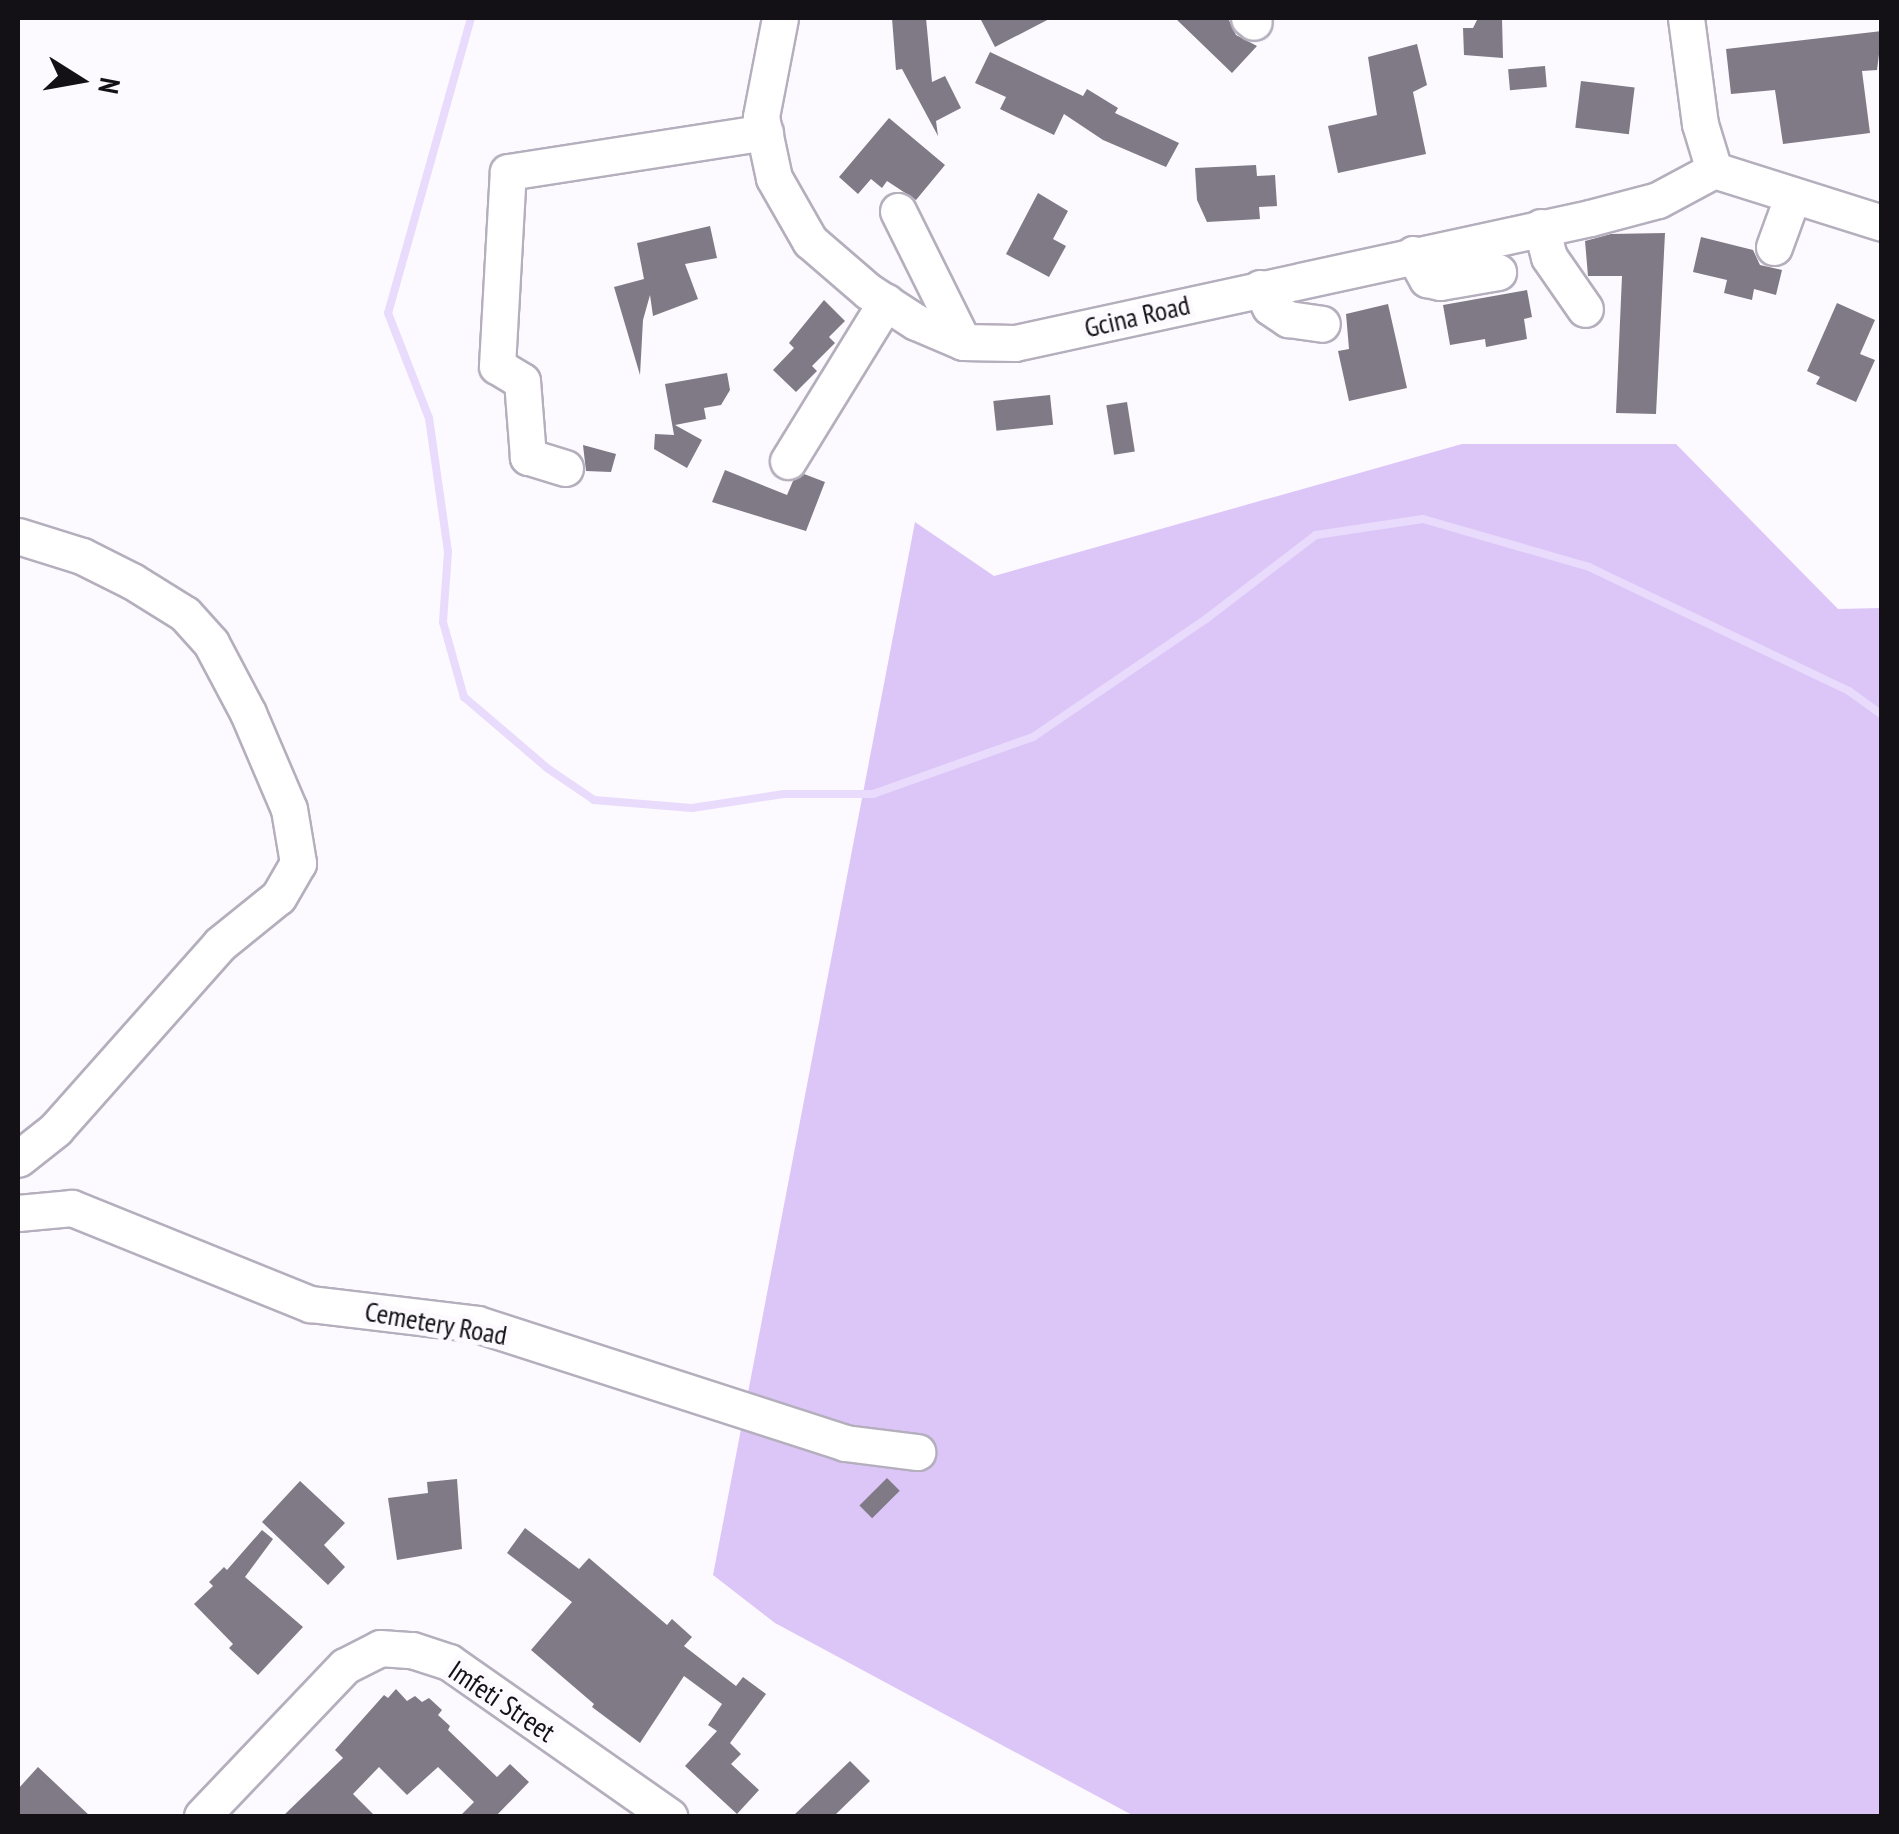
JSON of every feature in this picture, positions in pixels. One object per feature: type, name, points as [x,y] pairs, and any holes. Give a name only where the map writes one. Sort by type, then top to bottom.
[{"type":"street","name":"Gcina Road","points":[[780,18],[762,118],[774,178],[810,240],[886,302],[964,342],[1015,344],[1541,227],[1658,200],[1714,170]]},
{"type":"street","points":[[1686,18],[1700,124],[1714,170],[1882,223]]},
{"type":"street","points":[[565,468],[528,457],[522,380],[497,366],[508,172],[765,132]]},
{"type":"street","points":[[1774,248],[1793,195]]},
{"type":"street","points":[[898,211],[964,342]]},
{"type":"street","points":[[1541,227],[1549,258],[1585,310]]},
{"type":"street","points":[[1413,254],[1427,279],[1440,282],[1498,272]]},
{"type":"street","points":[[1260,288],[1270,307],[1288,318],[1322,324]]},
{"type":"street","points":[[788,460],[886,302]]},
{"type":"street","points":[[18,536],[82,556],[132,581],[185,614],[211,643],[248,713],[289,809],[298,864],[278,896],[220,944],[56,1129],[18,1159]]},
{"type":"street","name":"Cemetery Road","points":[[18,1213],[72,1208],[310,1304],[477,1324],[844,1443],[917,1452]]},
{"type":"street","name":"Imfeti Street","points":[[202,1816],[345,1666],[380,1648],[412,1650],[448,1662],[669,1816]]},
{"type":"shaded area","points":[[1462,444],[1676,444],[1838,609],[1881,608],[1881,1816],[1134,1816],[775,1623],[713,1575],[915,522],[994,576]]},
{"type":"building","points":[[892,18],[926,18],[932,82],[945,76],[961,108],[936,121],[938,136],[902,69],[896,70]]},
{"type":"building","points":[[980,18],[1051,18],[995,47]]},
{"type":"building","points":[[1175,18],[1228,18],[1236,35],[1257,46],[1232,73]]},
{"type":"building","points":[[1478,18],[1502,18],[1503,58],[1464,55],[1463,28],[1473,28]]},
{"type":"building","points":[[1882,31],[1877,70],[1862,71],[1870,133],[1783,144],[1775,90],[1731,94],[1726,49]]},
{"type":"building","points":[[1417,44],[1427,85],[1413,92],[1426,154],[1338,173],[1328,126],[1377,115],[1368,57]]},
{"type":"building","points":[[990,52],[1083,96],[1087,89],[1118,108],[1115,113],[1179,143],[1166,167],[1103,140],[1064,114],[1054,135],[1000,109],[1006,97],[975,83]]},
{"type":"building","points":[[1545,66],[1547,87],[1510,90],[1508,69]]},
{"type":"building","points":[[1581,81],[1635,88],[1629,134],[1575,128]]},
{"type":"building","points":[[889,118],[945,165],[916,200],[887,181],[882,188],[871,179],[858,194],[839,177]]},
{"type":"building","points":[[1256,165],[1257,176],[1275,175],[1277,206],[1259,207],[1260,219],[1207,222],[1197,200],[1195,168]]},
{"type":"building","points":[[1038,193],[1068,211],[1053,239],[1066,246],[1049,277],[1006,254]]},
{"type":"building","points":[[710,226],[717,258],[685,264],[698,299],[653,316],[650,295],[643,320],[640,375],[614,287],[644,279],[637,243]]},
{"type":"building","points":[[1665,233],[1656,414],[1616,413],[1622,276],[1588,276],[1585,241],[1611,234]]},
{"type":"building","points":[[1701,237],[1753,250],[1760,265],[1782,270],[1776,295],[1754,289],[1752,300],[1724,293],[1727,280],[1693,272]]},
{"type":"building","points":[[1527,290],[1532,317],[1524,319],[1527,339],[1486,347],[1485,339],[1450,345],[1443,305]]},
{"type":"building","points":[[824,300],[845,321],[829,337],[835,343],[812,366],[817,371],[796,392],[773,370],[794,348],[789,343]]},
{"type":"building","points":[[1837,303],[1875,320],[1860,354],[1875,360],[1856,402],[1816,384],[1820,377],[1807,371]]},
{"type":"building","points":[[1388,304],[1407,388],[1349,401],[1338,351],[1349,349],[1346,314]]},
{"type":"building","points":[[727,373],[730,390],[721,405],[704,408],[706,419],[675,425],[702,440],[687,468],[654,449],[655,434],[674,435],[665,384]]},
{"type":"building","points":[[1050,395],[1053,425],[996,431],[993,401]]},
{"type":"building","points":[[1127,402],[1135,451],[1114,455],[1106,405]]},
{"type":"building","points":[[583,445],[616,454],[611,472],[586,471]]},
{"type":"building","points":[[725,470],[787,495],[793,481],[804,474],[825,482],[806,531],[712,502]]},
{"type":"building","points":[[887,1478],[900,1491],[872,1518],[859,1506]]},
{"type":"building","points":[[457,1479],[462,1549],[397,1560],[388,1498],[428,1493],[427,1482]]},
{"type":"building","points":[[300,1481],[345,1523],[324,1545],[345,1567],[328,1585],[262,1522]]},
{"type":"building","points":[[525,1528],[579,1569],[589,1558],[667,1625],[672,1619],[692,1637],[684,1646],[736,1686],[743,1677],[766,1694],[730,1743],[741,1754],[731,1764],[759,1790],[737,1814],[685,1766],[717,1731],[708,1725],[722,1704],[684,1676],[640,1743],[592,1707],[594,1704],[531,1650],[572,1602],[507,1553]]},
{"type":"building","points":[[262,1530],[273,1539],[245,1577],[303,1627],[258,1675],[229,1648],[233,1644],[194,1604],[213,1586],[209,1582],[224,1567],[227,1570]]},
{"type":"building","points":[[396,1689],[407,1701],[415,1696],[422,1702],[429,1698],[442,1710],[438,1715],[450,1726],[448,1730],[497,1777],[510,1764],[529,1782],[496,1816],[460,1816],[474,1802],[438,1767],[407,1795],[379,1767],[353,1794],[375,1816],[283,1816],[343,1758],[335,1750],[384,1695],[388,1698]]},
{"type":"building","points":[[850,1761],[870,1781],[834,1816],[793,1816]]},
{"type":"building","points":[[38,1767],[90,1816],[18,1816],[18,1789]]},
{"type":"waterway","points":[[471,18],[388,313],[429,418],[448,552],[443,622],[464,697],[547,768],[594,800],[692,808],[784,794],[873,794],[1033,737],[1206,619],[1316,535],[1423,519],[1589,567],[1849,691],[1882,715]]}]
